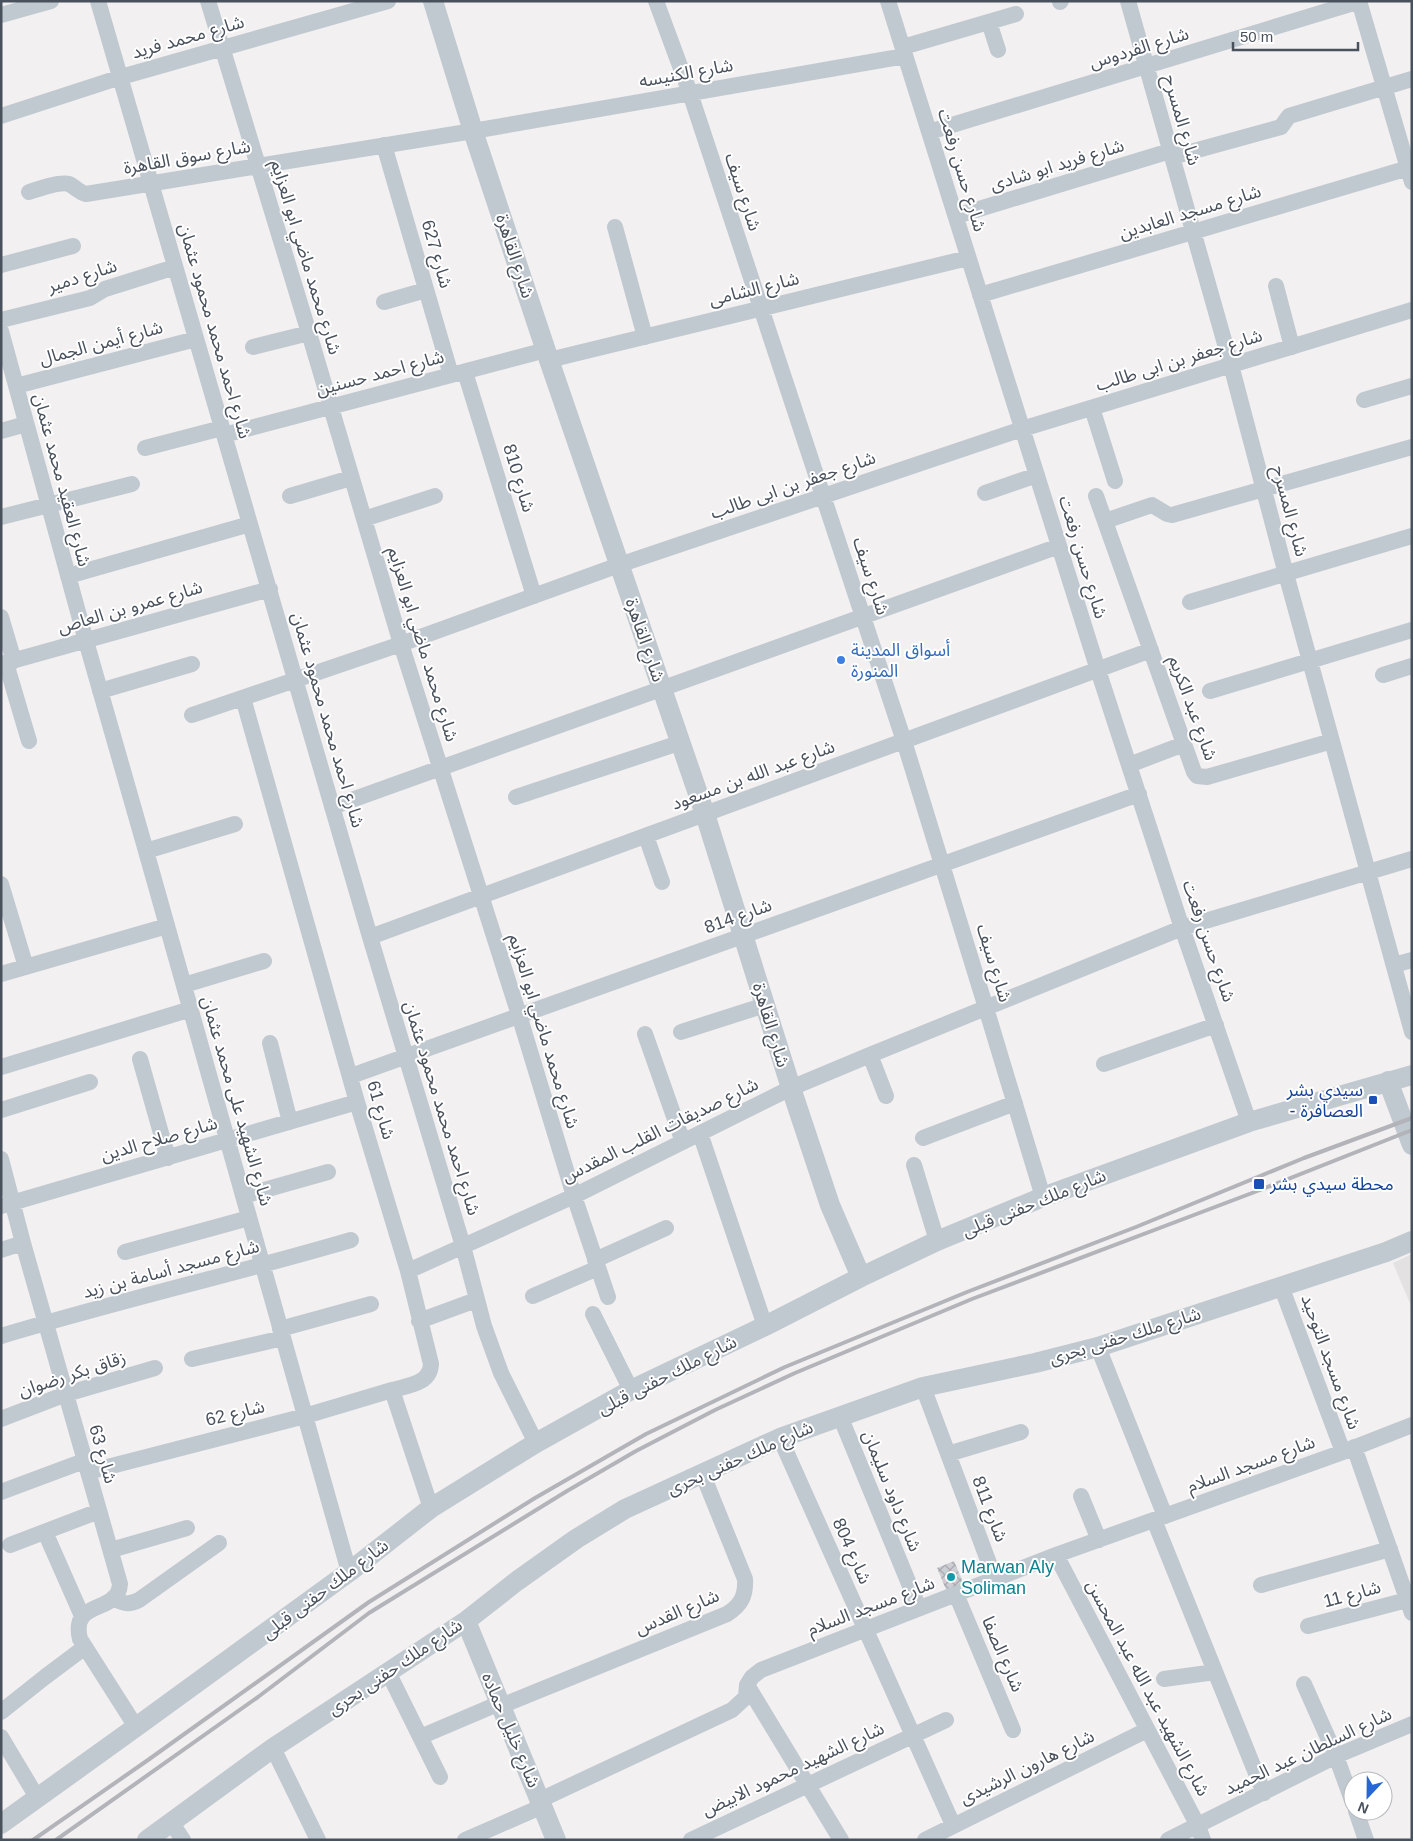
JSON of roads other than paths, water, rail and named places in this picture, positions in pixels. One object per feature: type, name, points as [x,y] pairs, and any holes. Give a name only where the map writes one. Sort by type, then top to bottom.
[{"type":"street","points":[[1,15],[51,1]]},
{"type":"street","name":"شارع احمد محمد محمود عثمان","points":[[98,1],[370,937],[463,1246],[476,1300],[491,1349],[536,1443]]},
{"type":"street","name":"شارع محمد ماضي ابو العزايم","points":[[208,1],[401,644],[482,896],[574,1196],[608,1297]]},
{"type":"street","name":"شارع محمد فريد","points":[[1,116],[121,77],[388,1]]},
{"type":"street","name":"شارع القاهرة","points":[[433,1],[473,131],[679,743],[705,814],[791,1088],[830,1205],[861,1277]]},
{"type":"street","name":"شارع سيف","points":[[656,1],[690,93],[904,741],[1016,1103],[1042,1197]]},
{"type":"street","name":"شارع حسن رفعت","points":[[888,1],[1098,670],[1182,928],[1249,1122]]},
{"type":"street","name":"شارع المسرح","points":[[1128,1],[1231,365],[1286,574],[1412,1032]]},
{"type":"street","points":[[1360,1],[1410,172]]},
{"type":"street","name":"شارع الفردوس","points":[[929,132],[1360,1]]},
{"type":"street","name":"شارع الكنيسه","points":[[473,131],[690,93],[904,52],[1016,14]]},
{"type":"street","points":[[989,22],[998,50]]},
{"type":"street","name":"شارع فريد ابو شادى","points":[[956,216],[1171,154],[1281,127],[1289,116],[1412,79]]},
{"type":"street","name":"شارع سوق القاهرة","points":[[29,192],[64,182],[80,193],[86,194],[473,131]]},
{"type":"street","name":"شارع 627","points":[[384,145],[426,290],[458,374]]},
{"type":"street","name":"شارع مسجد العابدين","points":[[980,295],[1194,232],[1410,172]]},
{"type":"street","points":[[615,227],[645,337]]},
{"type":"street","points":[[1,265],[73,246]]},
{"type":"street","name":"شارع الشامى","points":[[548,355],[645,337],[968,258]]},
{"type":"street","name":"شارع دمير","points":[[1,320],[90,298],[105,290],[175,267]]},
{"type":"street","points":[[1276,286],[1292,346]]},
{"type":"street","points":[[384,302],[426,290]]},
{"type":"street","name":"شارع جعفر بن ابى طالب","points":[[192,715],[401,644],[619,565],[1022,429],[1412,310]]},
{"type":"street","points":[[253,347],[309,333]]},
{"type":"street","name":"شارع أيمن الجمال","points":[[16,386],[196,339]]},
{"type":"street","name":"شارع العقيد محمد عثمان","points":[[3,342],[86,641]]},
{"type":"street","name":"شارع احمد حسنين","points":[[145,448],[223,432],[458,374],[548,355]]},
{"type":"street","name":"شارع 810","points":[[458,374],[534,596]]},
{"type":"street","points":[[1364,400],[1412,386]]},
{"type":"street","points":[[1092,408],[1115,481]]},
{"type":"street","points":[[1,430],[26,424]]},
{"type":"street","points":[[1105,521],[1152,505],[1172,515],[1412,446]]},
{"type":"street","points":[[986,493],[1037,475]]},
{"type":"street","points":[[290,496],[351,478]]},
{"type":"street","points":[[1,517],[132,484]]},
{"type":"street","points":[[364,519],[435,496]]},
{"type":"street","name":"شارع عبد الكريم","points":[[1096,496],[1194,772],[1201,777],[1216,775],[1332,741]]},
{"type":"street","points":[[68,576],[250,524]]},
{"type":"street","points":[[1190,602],[1412,536]]},
{"type":"street","points":[[332,807],[1059,546]]},
{"type":"street","name":"شارع عمرو بن العاص","points":[[7,663],[270,589]]},
{"type":"street","points":[[1,617],[7,663],[29,741]]},
{"type":"street","points":[[1210,691],[1412,630]]},
{"type":"street","name":"شارع الشهيد على محمد عثمان","points":[[86,641],[349,1572]]},
{"type":"street","name":"شارع عبد الله بن مسعود","points":[[370,937],[1151,650]]},
{"type":"street","points":[[100,691],[192,664]]},
{"type":"street","points":[[1383,675],[1412,666]]},
{"type":"street","name":"شارع 61","points":[[243,698],[357,1102],[408,1271],[431,1364],[431,1370],[423,1381],[392,1390]]},
{"type":"street","points":[[516,797],[679,743]]},
{"type":"street","points":[[1129,765],[1184,744]]},
{"type":"street","name":"شارع 814","points":[[351,1076],[1139,794]]},
{"type":"street","points":[[146,851],[235,824]]},
{"type":"street","points":[[646,836],[662,882]]},
{"type":"street","name":"شارع صديقات القلب المقدس","points":[[408,1271],[574,1196],[791,1088],[870,1055],[1182,928],[1412,859]]},
{"type":"street","points":[[1,884],[26,967]]},
{"type":"street","points":[[1,974],[167,926]]},
{"type":"street","points":[[1394,965],[1412,960]]},
{"type":"street","points":[[184,985],[264,961]]},
{"type":"street","points":[[681,1032],[765,1005]]},
{"type":"street","points":[[1,1067],[191,1010]]},
{"type":"street","points":[[1104,1064],[1216,1025]]},
{"type":"street","points":[[645,1034],[683,1142]]},
{"type":"street","points":[[270,1043],[290,1122]]},
{"type":"street","points":[[870,1055],[886,1096]]},
{"type":"street","points":[[140,1059],[168,1158]]},
{"type":"street","name":"شارع ملك حفنى قبلى","points":[[1,1824],[349,1572],[431,1508],[536,1443],[631,1390],[766,1326],[861,1277],[1042,1197],[1249,1122],[1412,1075]]},
{"type":"street","points":[[1388,1081],[1412,1145]]},
{"type":"street","points":[[1,1110],[90,1082]]},
{"type":"street","name":"شارع صلاح الدين","points":[[7,1204],[357,1102]]},
{"type":"street","points":[[923,1138],[1016,1103]]},
{"type":"street","points":[[700,1133],[766,1326]]},
{"type":"street","name":"شارع 63","points":[[1,1159],[7,1204],[23,1243],[120,1584],[117,1594],[113,1598]]},
{"type":"street","points":[[914,1165],[937,1242]]},
{"type":"street","points":[[243,1196],[328,1172]]},
{"type":"street","points":[[124,1252],[249,1218]]},
{"type":"street","points":[[533,1296],[666,1228]]},
{"type":"street","name":"شارع مسجد أسامة بن زيد","points":[[1,1336],[263,1266],[351,1240]]},
{"type":"street","name":"شارع ملك حفنى بحرى","points":[[146,1840],[273,1748],[466,1621],[517,1581],[576,1539],[625,1509],[703,1475],[780,1438],[923,1387],[1035,1363],[1098,1347],[1386,1252],[1412,1241]]},
{"type":"street","points":[[1,1250],[23,1243]]},
{"type":"street","name":"شارع مسجد التوحيد","points":[[1282,1286],[1390,1549],[1409,1607]]},
{"type":"street","points":[[419,1321],[476,1300]]},
{"type":"street","points":[[192,1360],[282,1334],[372,1304]]},
{"type":"street","points":[[594,1314],[631,1390]]},
{"type":"street","points":[[1098,1347],[1215,1672],[1264,1794]]},
{"type":"street","name":"زقاق بكر رضوان","points":[[1,1419],[66,1394],[155,1368]]},
{"type":"street","name":"شارع 811","points":[[923,1387],[995,1579]]},
{"type":"street","points":[[392,1390],[431,1508]]},
{"type":"street","name":"شارع 62","points":[[1,1492],[86,1466],[305,1416],[392,1390]]},
{"type":"street","name":"شارع داود سليمان","points":[[840,1416],[919,1608]]},
{"type":"street","name":"شارع مسجد السلام","points":[[465,1840],[732,1710],[746,1696],[747,1685],[752,1677],[762,1670],[1056,1555],[1348,1450],[1412,1425]]},
{"type":"street","points":[[948,1454],[1021,1432]]},
{"type":"street","name":"شارع 804","points":[[780,1438],[953,1825]]},
{"type":"street","name":"شارع القدس","points":[[500,1705],[718,1618],[736,1608],[742,1600],[745,1590],[745,1579],[703,1475]]},
{"type":"street","points":[[1081,1496],[1099,1540]]},
{"type":"street","points":[[10,1545],[99,1511]]},
{"type":"street","points":[[111,1550],[187,1528]]},
{"type":"street","points":[[45,1532],[82,1616]]},
{"type":"street","points":[[136,1727],[80,1639],[78,1622],[82,1616],[113,1598],[121,1603],[130,1604],[139,1600],[219,1543]]},
{"type":"street","points":[[1261,1585],[1390,1549]]},
{"type":"street","name":"شارع الشهيد عبد الله عبد المحسن","points":[[1056,1555],[1200,1833]]},
{"type":"street","name":"شارع الصفا","points":[[956,1594],[1013,1730]]},
{"type":"street","name":"شارع 11","points":[[1308,1626],[1409,1607]]},
{"type":"street","name":"شارع خليل حماده","points":[[466,1621],[556,1840]]},
{"type":"street","points":[[1,1712],[86,1647]]},
{"type":"street","points":[[388,1672],[440,1777]]},
{"type":"street","points":[[1164,1679],[1215,1672]]},
{"type":"street","points":[[1304,1684],[1343,1775]]},
{"type":"street","points":[[747,1685],[841,1840]]},
{"type":"street","points":[[420,1737],[500,1705]]},
{"type":"street","points":[[913,1734],[946,1720]]},
{"type":"street","name":"شارع السلطان عبد الحميد","points":[[1168,1840],[1200,1833],[1264,1794],[1336,1756],[1412,1724]]},
{"type":"street","name":"شارع هارون الرشيدى","points":[[925,1840],[1147,1730]]},
{"type":"street","name":"شارع الشهيد محمود الابيض","points":[[691,1840],[913,1734]]},
{"type":"street","points":[[1,1737],[38,1798]]},
{"type":"street","points":[[273,1748],[318,1840]]},
{"type":"street","points":[[1359,1821],[1366,1840]]},
{"type":"street","points":[[171,1822],[183,1840]]},
{"type":"railway","points":[[33,1840],[369,1602],[535,1498],[646,1434],[785,1367],[967,1292],[1136,1227],[1304,1158],[1412,1118]]},
{"type":"railway","points":[[56,1840],[258,1697],[369,1613],[567,1491],[636,1451],[715,1410],[795,1373],[972,1299],[1260,1190],[1412,1130]]},
{"type":"place","name":"أسواق المدينة المنورة","points":[[841,660]]},
{"type":"place","name":"سيدي بشر - العصافرة","points":[[1373,1100]]},
{"type":"place","name":"محطة سيدي بشر","points":[[1259,1184]]},
{"type":"place","name":"Marwan Aly Soliman","points":[[951,1577]]}]
